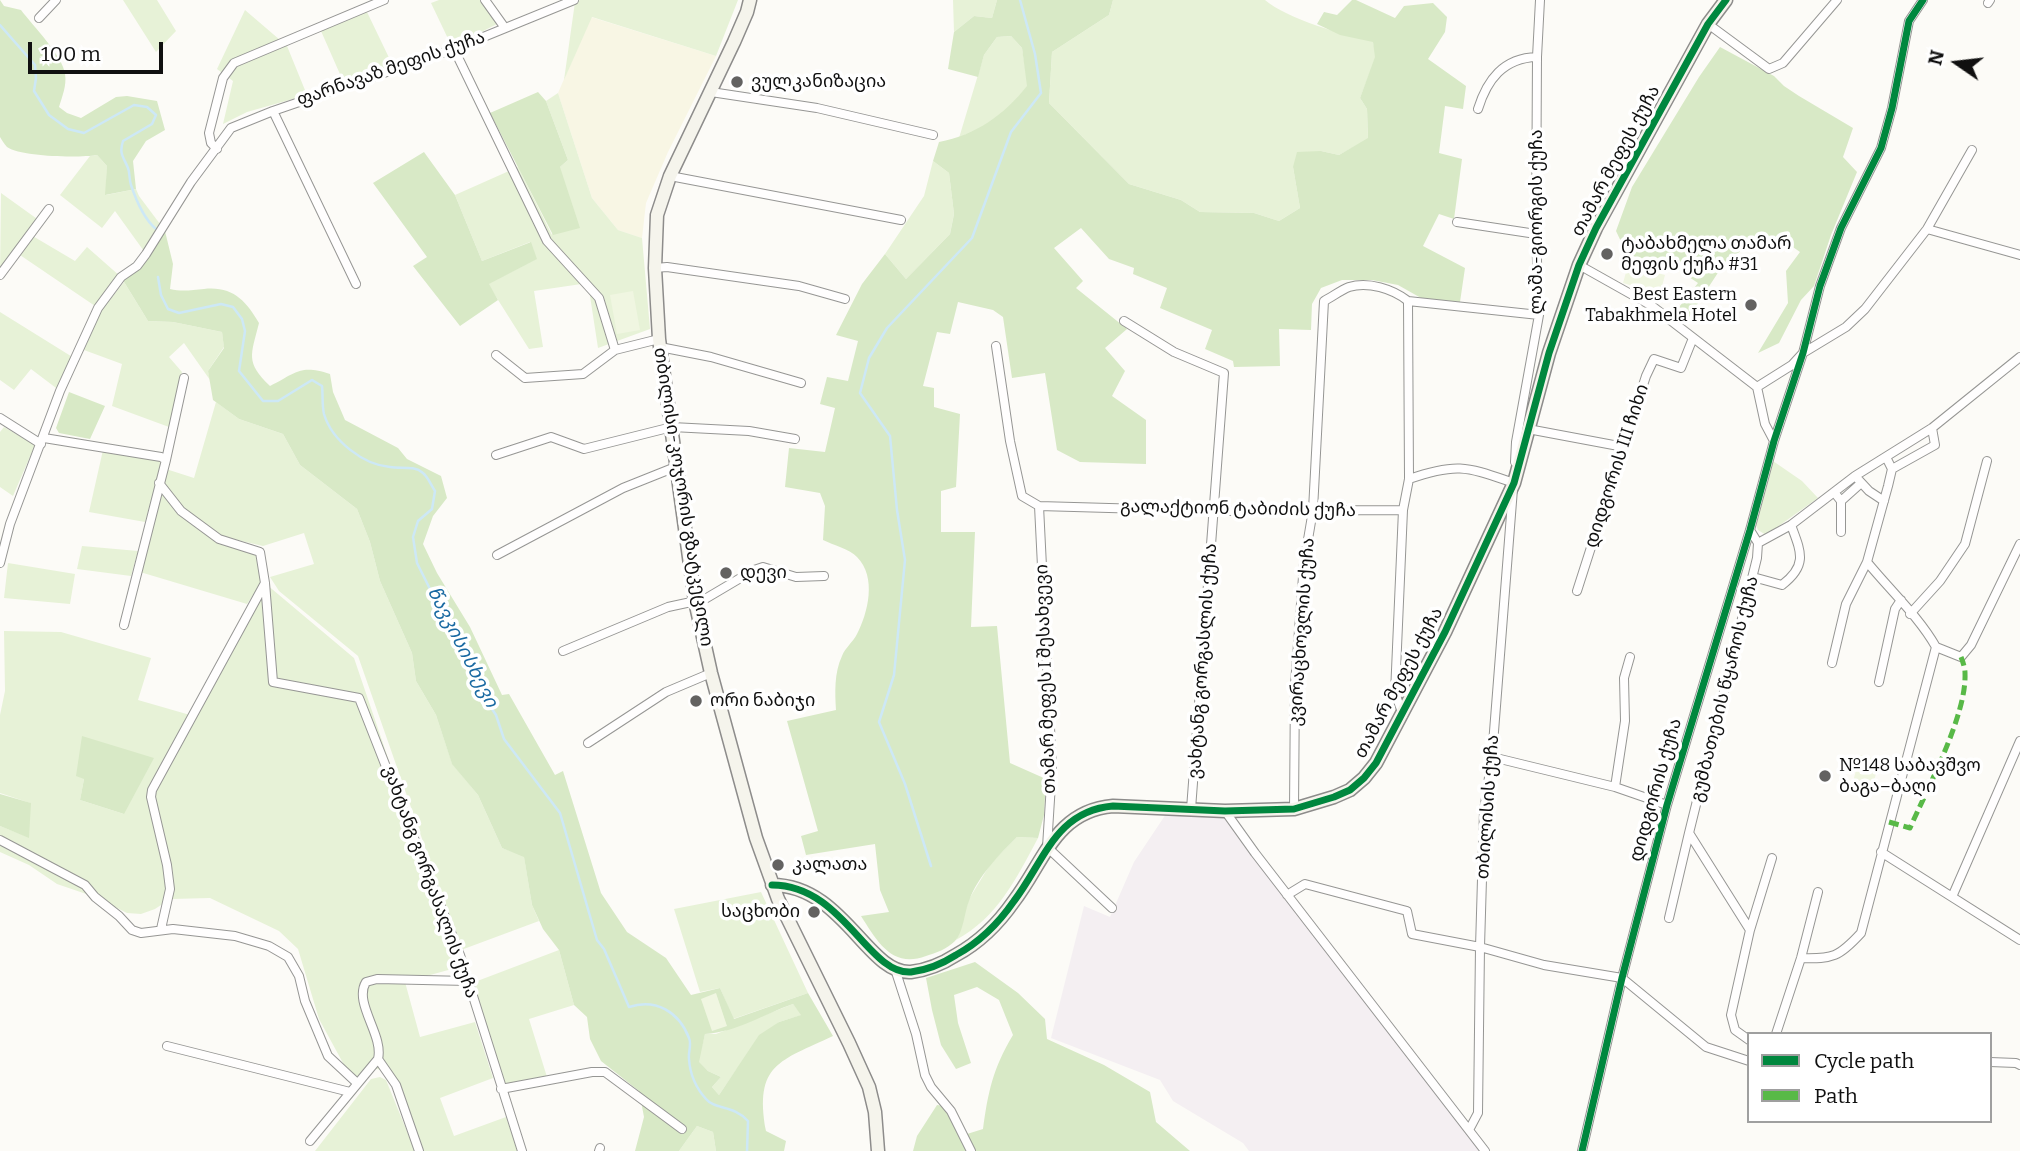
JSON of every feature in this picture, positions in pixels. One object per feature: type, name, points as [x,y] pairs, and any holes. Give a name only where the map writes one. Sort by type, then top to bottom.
[{"type":"street","points":[[39,18],[56,0]]},
{"type":"street","points":[[216,149],[211,143],[209,132],[223,78],[234,63],[384,0]]},
{"type":"street","points":[[485,0],[505,28]]},
{"type":"street","name":"თბილისი-კოჯორის გზატკეცილი","points":[[750,0],[711,92],[670,176],[657,215],[655,268],[660,343],[695,601],[711,673],[772,885],[863,1072],[876,1112],[878,1151]]},
{"type":"street","name":"თამარ მეფეს ქუჩა","points":[[894,969],[907,972],[923,970],[972,946],[990,930],[1015,900],[1047,848],[1072,820],[1084,813],[1099,807],[1225,811],[1294,809],[1335,797],[1350,790],[1364,778],[1376,763],[1403,716],[1514,483],[1549,353],[1579,265],[1596,228],[1707,24],[1726,0]]},
{"type":"street","points":[[1707,24],[1769,69],[1783,63],[1837,0]]},
{"type":"street","name":"დიდგორის ქუჩა","points":[[1582,1151],[1622,978],[1667,805],[1774,442],[1803,353],[1820,286],[1841,228],[1881,148],[1892,108],[1909,21],[1923,0]]},
{"type":"street","name":"ფარნავაზ მეფის ქუჩა","points":[[0,563],[10,524],[74,358],[98,308],[121,277],[137,266],[146,254],[191,182],[231,128],[454,49],[572,1]]},
{"type":"street","name":"ლაშა-გიორგის ქუჩა","points":[[1514,483],[1516,442],[1539,315],[1536,234],[1538,1]]},
{"type":"street","points":[[454,49],[547,241],[599,298],[615,350]]},
{"type":"street","points":[[1478,109],[1484,88],[1501,69],[1523,57],[1537,57]]},
{"type":"street","points":[[711,92],[817,108],[933,135]]},
{"type":"street","points":[[273,111],[356,284]]},
{"type":"street","points":[[1757,387],[1856,318],[1927,229],[1972,150]]},
{"type":"street","points":[[670,176],[901,220]]},
{"type":"street","points":[[0,275],[49,209]]},
{"type":"street","points":[[1457,222],[1536,234]]},
{"type":"street","points":[[1927,229],[2020,255]]},
{"type":"street","points":[[1579,265],[1652,306],[1757,387],[1765,424],[1774,442]]},
{"type":"street","points":[[655,268],[667,267],[799,286],[845,299]]},
{"type":"street","name":"კვირაცხოვლის ქუჩა","points":[[1294,809],[1294,684],[1304,564],[1313,510],[1324,301],[1351,287],[1375,287],[1395,291],[1408,301],[1539,315]]},
{"type":"street","points":[[1403,716],[1395,693],[1403,510],[1409,479],[1408,301]]},
{"type":"street","name":"ვახტანგ გორგასლის ქუჩა","points":[[1124,321],[1174,352],[1224,373],[1191,809]]},
{"type":"street","name":"დიდგორის III ჩიხი","points":[[1577,591],[1646,376],[1654,359],[1681,368],[1693,338]]},
{"type":"street","points":[[496,355],[525,378],[583,374],[615,350],[660,343],[801,383]]},
{"type":"street","points":[[996,346],[1010,442],[1022,496],[1039,506]]},
{"type":"street","points":[[1841,501],[1858,480],[1886,457],[1932,428],[2020,357]]},
{"type":"street","points":[[124,625],[184,378]]},
{"type":"street","points":[[2,423],[42,441],[166,460]]},
{"type":"street","points":[[496,455],[551,437],[584,449],[672,427],[749,431],[795,439]]},
{"type":"street","points":[[1892,469],[1935,445],[1932,428]]},
{"type":"street","points":[[1528,429],[1624,447]]},
{"type":"street","points":[[1832,663],[1846,604],[1867,562],[1884,501],[1892,469],[1886,457]]},
{"type":"street","points":[[1910,614],[1940,581],[1965,544],[1987,461]]},
{"type":"street","points":[[497,555],[623,488],[678,466]]},
{"type":"street","points":[[1409,479],[1454,467],[1469,468],[1514,483]]},
{"type":"street","points":[[1750,530],[1758,543],[1791,525],[1834,492],[1858,480]]},
{"type":"street","points":[[1858,480],[1884,501]]},
{"type":"street","points":[[159,483],[181,511],[219,539],[258,550],[265,583],[152,790],[151,797],[170,889],[162,929]]},
{"type":"street","name":"თბილისის ქუჩა","points":[[1469,1130],[1478,1113],[1484,811],[1492,757],[1514,483]]},
{"type":"street","points":[[1834,492],[1841,501],[1841,531]]},
{"type":"street","name":"გალაქტიონ ტაბიძის ქუჩა","points":[[1039,506],[1214,511],[1403,510]]},
{"type":"street","name":"თამარ მეფეს I შესახვევი","points":[[1039,506],[1052,768],[1047,848]]},
{"type":"street","points":[[1752,577],[1783,585],[1795,575],[1802,555],[1791,525]]},
{"type":"street","name":"გუმბათების წყაროს ქუჩა","points":[[1669,918],[1758,543]]},
{"type":"street","points":[[1867,562],[1926,629],[1936,647],[1961,657],[1970,645],[2020,544]]},
{"type":"street","points":[[563,650],[668,607],[705,599],[763,567],[796,577],[824,576]]},
{"type":"street","name":"ვახტანგ გორგასალის ქუჩა","points":[[265,583],[273,682],[359,698],[450,929],[522,1151]]},
{"type":"street","points":[[1879,682],[1895,609],[1901,600]]},
{"type":"street","points":[[1801,958],[1823,958],[1843,952],[1861,933],[1936,647]]},
{"type":"street","points":[[1615,787],[1625,721],[1624,678],[1630,657]]},
{"type":"street","points":[[588,743],[666,692],[711,673]]},
{"type":"street","points":[[1952,897],[2020,741]]},
{"type":"street","points":[[1492,757],[1615,787],[1667,805]]},
{"type":"street","points":[[1225,811],[1485,1151]]},
{"type":"street","points":[[1689,834],[1750,930]]},
{"type":"street","points":[[0,840],[85,885],[132,930],[141,933],[162,929],[235,936],[269,946],[288,957],[299,976],[305,1001],[328,1056],[357,1083]]},
{"type":"street","points":[[1047,848],[1112,908]]},
{"type":"street","points":[[1881,852],[2020,940]]},
{"type":"street","points":[[1747,1039],[1735,1030],[1731,1015],[1750,930],[1772,858]]},
{"type":"street","points":[[1287,895],[1305,884],[1406,911],[1412,934],[1480,947],[1544,965],[1622,978],[1706,1047],[1747,1060]]},
{"type":"street","points":[[772,885],[789,885],[821,900],[840,915],[874,953],[894,969],[916,1034],[925,1075],[931,1087],[951,1111],[971,1151]]},
{"type":"street","points":[[1777,1032],[1801,958],[1818,892]]},
{"type":"street","points":[[310,1141],[378,1059],[380,1049],[361,994],[366,982],[377,979],[468,981]]},
{"type":"street","points":[[167,1046],[350,1092]]},
{"type":"street","points":[[378,1059],[396,1086],[419,1151]]},
{"type":"street","points":[[1992,1062],[2020,1065]]},
{"type":"street","points":[[501,1089],[605,1072],[682,1129]]},
{"type":"shaded area","points":[[591,17],[716,56],[646,203],[642,238],[618,230],[592,198],[558,93]]},
{"type":"shaded area","points":[[1166,814],[1227,816],[1480,1151],[1249,1151],[1243,1143],[1173,1101],[1160,1080],[1051,1038],[1084,906],[1110,917],[1134,862]]},
{"type":"green space","points":[[0,0],[4,6],[21,10],[59,59],[65,78],[59,107],[67,113],[81,118],[116,97],[157,101],[165,130],[146,141],[133,161],[136,189],[105,195],[107,166],[97,155],[37,155],[14,150],[4,143],[0,137]]},
{"type":"green space","points":[[123,0],[157,0],[176,31],[156,52]]},
{"type":"green space","points":[[439,0],[480,0],[497,24],[452,47],[431,3]]},
{"type":"green space","points":[[738,0],[716,56],[592,17],[564,80],[575,2]]},
{"type":"green space","points":[[953,0],[997,0],[992,18],[974,16],[954,32]]},
{"type":"green space","points":[[997,0],[1113,0],[1109,15],[1052,52],[1049,103],[1129,184],[1181,200],[1200,212],[1254,213],[1279,221],[1300,208],[1293,167],[1297,152],[1321,151],[1339,155],[1368,138],[1367,109],[1360,98],[1375,57],[1373,42],[1340,35],[1317,24],[1324,12],[1337,15],[1352,0],[1356,0],[1395,18],[1404,6],[1433,3],[1447,17],[1445,32],[1428,59],[1466,86],[1463,109],[1445,106],[1439,153],[1462,159],[1454,219],[1439,214],[1423,246],[1465,268],[1460,302],[1421,298],[1398,285],[1372,280],[1342,280],[1321,288],[1312,304],[1311,330],[1279,329],[1280,366],[1234,367],[1233,361],[1205,349],[1212,330],[1160,308],[1167,288],[1133,274],[1134,268],[1109,259],[1081,228],[1054,248],[1083,281],[1076,288],[1127,329],[1105,348],[1125,371],[1112,396],[1146,420],[1146,464],[1080,462],[1057,450],[1045,373],[1012,378],[1003,317],[993,310],[958,302],[950,334],[937,332],[923,386],[934,388],[934,407],[960,414],[956,487],[941,491],[941,532],[975,532],[971,627],[997,626],[1010,763],[1046,779],[1044,815],[1038,838],[1017,837],[983,875],[967,906],[955,941],[934,954],[904,959],[895,956],[880,943],[861,916],[889,912],[880,890],[875,844],[806,855],[801,836],[818,831],[787,721],[836,710],[838,669],[843,653],[861,625],[867,606],[869,585],[863,565],[854,554],[823,540],[825,506],[820,493],[785,487],[789,448],[825,452],[835,408],[820,404],[827,377],[848,381],[858,341],[836,335],[862,284],[885,254],[906,279],[950,234],[954,214],[949,173],[933,161],[939,142],[977,129],[999,115],[1027,86],[1022,48],[1011,36],[997,37],[984,55],[978,77],[948,69],[954,32],[974,16],[992,18]]},
{"type":"green space","points":[[1113,0],[1265,0],[1301,20],[1373,41],[1376,57],[1360,98],[1367,109],[1368,139],[1339,155],[1321,151],[1293,167],[1300,208],[1279,221],[1254,213],[1200,212],[1181,200],[1129,184],[1049,103],[1052,52],[1109,15]]},
{"type":"green space","points":[[245,10],[287,46],[307,95],[247,112],[223,124],[233,81],[217,69]]},
{"type":"green space","points":[[367,12],[393,66],[343,81],[321,31]]},
{"type":"green space","points":[[1011,36],[1022,48],[1028,86],[991,123],[959,138],[984,55],[997,37]]},
{"type":"green space","points":[[1720,47],[1774,76],[1799,96],[1853,128],[1843,157],[1857,172],[1814,286],[1801,300],[1779,343],[1758,353],[1788,303],[1786,271],[1800,252],[1780,238],[1748,246],[1725,262],[1689,317],[1676,311],[1698,283],[1677,269],[1647,265],[1625,250],[1616,231],[1632,187]]},
{"type":"green space","points":[[538,92],[546,101],[568,160],[560,167],[580,228],[553,235],[490,113]]},
{"type":"green space","points":[[558,93],[592,198],[618,230],[642,238],[650,329],[598,348],[588,283],[534,291],[543,347],[529,349],[488,284],[536,259],[530,242],[482,261],[455,195],[518,167],[552,235],[560,167],[568,160],[546,101]]},
{"type":"green space","points":[[424,152],[455,195],[482,261],[531,242],[537,259],[489,284],[498,300],[460,326],[413,266],[427,257],[373,183]]},
{"type":"green space","points":[[97,155],[107,166],[106,195],[136,189],[163,228],[146,254],[115,211],[102,228],[60,195],[90,156]]},
{"type":"green space","points":[[933,161],[949,173],[954,214],[950,234],[906,279],[885,254],[924,196]]},
{"type":"green space","points":[[1,193],[40,221],[31,235],[75,261],[87,247],[121,277],[98,308],[17,253],[0,275]]},
{"type":"green space","points":[[164,227],[173,264],[170,289],[223,290],[244,302],[259,323],[252,351],[253,364],[270,386],[298,371],[312,370],[330,374],[333,392],[345,420],[398,448],[407,459],[441,476],[447,498],[433,516],[423,544],[437,573],[470,627],[502,695],[509,694],[555,775],[563,771],[601,893],[627,932],[666,958],[691,995],[720,988],[734,1019],[808,993],[833,1036],[785,1059],[768,1078],[763,1109],[766,1131],[786,1141],[784,1151],[716,1151],[713,1132],[697,1126],[679,1151],[635,1151],[644,1117],[639,1091],[601,1061],[590,1039],[587,1017],[574,1005],[559,950],[543,929],[532,905],[524,857],[502,848],[478,795],[452,764],[436,715],[416,681],[412,653],[380,581],[370,542],[357,509],[300,465],[283,434],[239,419],[213,400],[208,371],[224,348],[222,332],[173,322],[148,321],[121,277],[137,266]],"holes":[[[793,1004],[801,1015],[779,1022],[759,1035],[719,1095],[712,1087],[721,1077],[708,1071],[699,1062],[705,1034],[739,1026]]]},
{"type":"green space","points":[[1628,265],[1665,275],[1660,294],[1623,283]]},
{"type":"green space","points":[[124,282],[148,321],[173,322],[222,332],[224,347],[208,371],[210,380],[184,343],[169,357],[182,372],[169,427],[112,406],[122,364],[84,350],[101,311]]},
{"type":"green space","points":[[633,291],[640,330],[617,334],[610,295]]},
{"type":"green space","points":[[0,312],[74,358],[60,391],[31,369],[14,390],[0,380]]},
{"type":"green space","points":[[69,392],[105,406],[90,439],[59,433],[56,428]]},
{"type":"green space","points":[[216,402],[239,419],[283,434],[300,465],[357,509],[370,542],[380,581],[412,653],[416,681],[436,715],[452,763],[478,795],[502,848],[524,856],[532,905],[539,921],[461,950],[358,656],[279,591],[270,577],[314,564],[304,533],[263,546],[220,536],[183,510],[162,483],[166,469],[194,478]]},
{"type":"green space","points":[[4,427],[35,445],[13,496],[0,487],[0,432]]},
{"type":"green space","points":[[103,450],[159,459],[163,462],[145,522],[89,512]]},
{"type":"green space","points":[[1773,461],[1802,481],[1818,498],[1766,535],[1758,530],[1756,525]]},
{"type":"green space","points":[[160,489],[217,541],[257,553],[262,582],[247,604],[140,572]]},
{"type":"green space","points":[[82,546],[138,551],[131,576],[77,569]]},
{"type":"green space","points":[[8,563],[75,574],[70,604],[4,598]]},
{"type":"green space","points":[[266,584],[354,658],[459,967],[405,982],[420,1037],[475,1022],[493,1078],[440,1098],[454,1136],[506,1117],[518,1151],[424,1151],[390,1076],[382,1070],[371,1069],[355,1085],[319,1019],[298,949],[279,931],[210,898],[172,899],[173,872],[158,818],[155,791]]},
{"type":"green space","points":[[4,631],[61,632],[151,658],[138,700],[190,715],[150,790],[167,889],[164,903],[141,914],[127,913],[95,897],[57,884],[29,865],[0,852],[0,826],[28,837],[30,803],[0,793],[0,715],[5,691]],"holes":[[[84,779],[124,814],[80,800]]]},
{"type":"green space","points":[[82,736],[154,758],[124,814],[80,800],[84,779],[76,776]]},
{"type":"green space","points":[[1860,755],[1880,760],[1869,798],[1850,793]]},
{"type":"green space","points":[[0,794],[31,803],[29,838],[0,826]]},
{"type":"green space","points":[[1017,837],[1038,838],[1005,896],[971,931],[956,940],[969,899],[991,863]]},
{"type":"green space","points":[[761,892],[808,993],[733,1019],[720,988],[700,992],[674,909]]},
{"type":"green space","points":[[559,950],[574,1005],[529,1019],[547,1077],[503,1085],[472,983]]},
{"type":"green space","points":[[975,962],[1018,993],[1045,1019],[1047,1039],[1104,1065],[1150,1092],[1156,1122],[1190,1151],[913,1151],[917,1136],[937,1105],[953,1107],[967,1134],[983,1129],[992,1080],[1013,1035],[999,1000],[977,987],[954,995],[958,1023],[971,1063],[956,1069],[941,1045],[926,978]]},
{"type":"green space","points":[[716,993],[727,1026],[712,1031],[701,999]]},
{"type":"green space","points":[[793,1004],[802,1015],[779,1022],[736,1070],[719,1095],[712,1087],[721,1077],[698,1062],[705,1034],[716,1034]]},
{"type":"green space","points":[[380,1077],[386,1080],[415,1151],[315,1151],[371,1079]]},
{"type":"green space","points":[[697,1126],[713,1132],[716,1151],[679,1151]]},
{"type":"waterway","points":[[931,866],[905,784],[879,722],[894,675],[905,560],[890,436],[860,393],[869,358],[887,328],[972,238],[1011,132],[1041,93],[1035,54],[1020,0]]},
{"type":"waterway","name":"წავკისისხევი","points":[[0,25],[35,65],[34,91],[49,115],[68,129],[84,133],[134,105],[147,107],[156,115],[152,124],[123,141],[121,149],[138,203],[147,220],[156,229]]},
{"type":"waterway","name":"წავკისისხევი","points":[[158,277],[161,295],[168,309],[179,313],[221,304],[233,307],[242,319],[245,331],[239,371],[263,401],[278,401],[312,380],[322,386],[323,411],[328,424],[350,450],[380,465],[416,469],[428,479],[435,491],[432,509],[418,521],[413,537],[417,563],[431,591],[453,622],[465,661],[496,715],[504,739],[560,813],[597,940],[604,949],[629,1007],[648,1004],[657,1006],[673,1014],[679,1021],[690,1040],[690,1065],[699,1090],[714,1105],[737,1112],[748,1121],[747,1151]]},
{"type":"marked path","points":[[1889,822],[1910,828],[1935,773],[1960,709],[1965,673],[1961,657]]},
{"type":"cycle path","points":[[772,885],[797,889],[818,899],[836,913],[881,960],[896,969],[917,971],[951,958],[988,932],[1014,901],[1064,828],[1077,817],[1093,810],[1113,806],[1225,811],[1294,809],[1350,790],[1364,778],[1376,763],[1445,632],[1514,483],[1549,353],[1579,265],[1596,228],[1708,24],[1726,0]]},
{"type":"cycle path","points":[[1582,1151],[1622,978],[1667,805],[1774,441],[1803,353],[1820,286],[1841,228],[1881,148],[1892,108],[1909,21],[1923,0]]},
{"type":"place","name":"ვულკანიზაცია","points":[[737,82]]},
{"type":"place","name":"ტაბახმელა თამარ მეფის ქუჩა #31","points":[[1607,254]]},
{"type":"place","name":"Best Eastern Tabakhmela Hotel","points":[[1751,305]]},
{"type":"place","name":"დევი","points":[[726,573]]},
{"type":"place","name":"ორი ნაბიჯი","points":[[696,701]]},
{"type":"place","name":"№148 საბავშვო ბაგა–ბაღი","points":[[1825,776]]},
{"type":"place","name":"კალათა","points":[[778,865]]},
{"type":"place","name":"საცხობი","points":[[814,912]]}]
